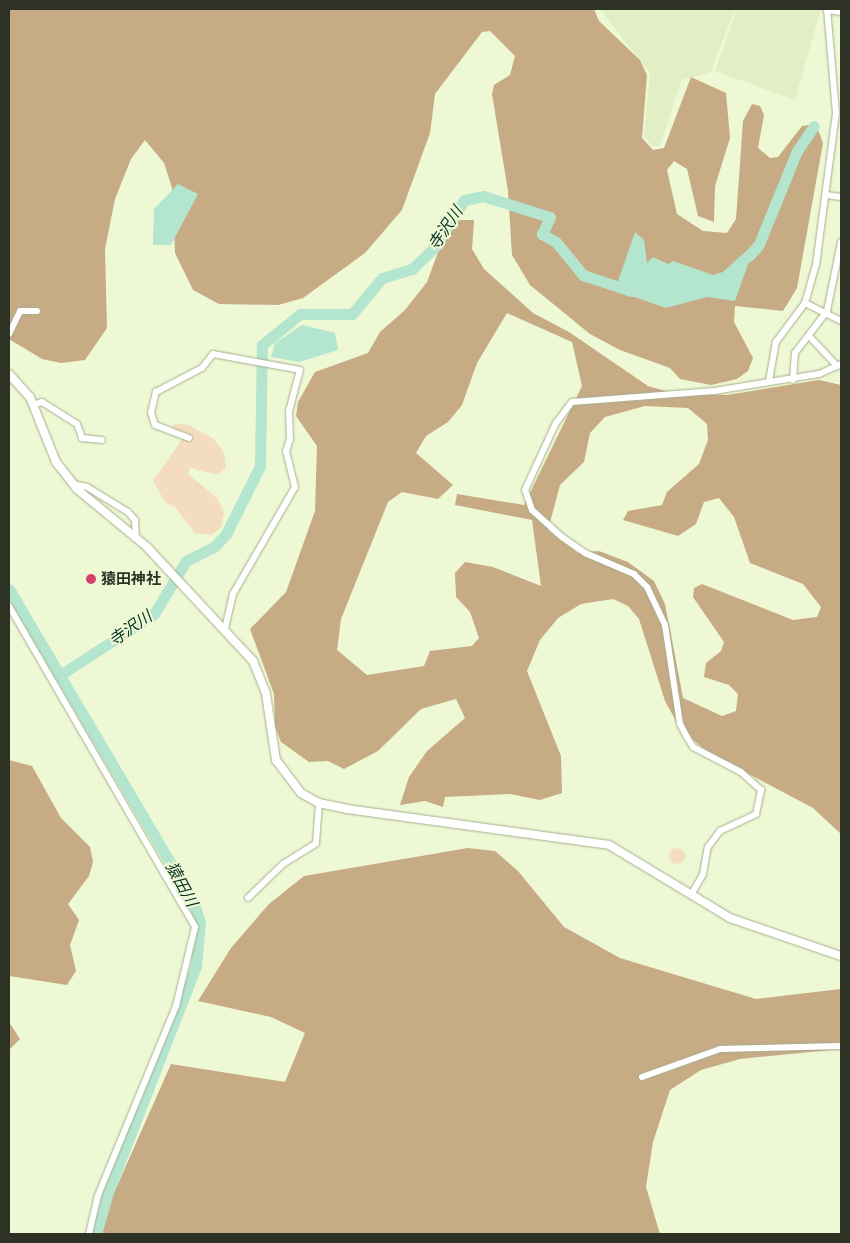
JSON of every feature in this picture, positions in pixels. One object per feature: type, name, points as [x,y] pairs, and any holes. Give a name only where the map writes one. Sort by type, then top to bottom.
[{"type":"street","points":[[769,381],[776,342],[805,304],[826,195],[838,113],[827,10],[841,12]]},
{"type":"street","points":[[826,195],[841,197]]},
{"type":"street","points":[[793,380],[795,353],[810,337],[838,291],[841,242]]},
{"type":"street","points":[[805,304],[841,321]]},
{"type":"street","points":[[9,334],[20,311],[37,311]]},
{"type":"street","points":[[691,895],[704,874],[708,847],[720,831],[756,814],[761,790],[741,772],[693,747],[687,737],[680,724],[665,625],[647,586],[626,569],[570,542],[532,510],[525,490],[556,423],[572,402],[714,391],[769,381],[793,380],[839,365],[810,337]]},
{"type":"street","points":[[189,438],[155,425],[151,413],[156,392],[202,368],[213,354],[300,370],[288,411],[290,439],[286,451],[295,488],[233,594],[225,628]]},
{"type":"street","points":[[9,374],[33,405],[56,462],[74,484],[136,538],[225,628],[259,674],[282,772],[301,793],[318,803],[585,838],[609,845],[730,918],[841,956]]},
{"type":"street","points":[[33,405],[42,402],[77,424],[82,438],[102,440]]},
{"type":"street","points":[[74,484],[87,487],[128,512],[134,520],[136,538]]},
{"type":"street","points":[[9,606],[195,927],[176,1006],[98,1195],[89,1234]]},
{"type":"street","points":[[248,898],[283,864],[316,843],[318,803]]},
{"type":"street","points":[[642,1076],[720,1049],[841,1046]]},
{"type":"shaded area","points":[[9,9],[594,9],[599,21],[640,60],[647,75],[642,138],[653,150],[664,148],[691,77],[726,93],[730,138],[715,186],[714,222],[698,216],[687,169],[674,161],[667,170],[677,214],[703,231],[727,233],[736,219],[743,121],[752,104],[760,106],[764,115],[758,148],[770,158],[778,157],[802,126],[816,124],[823,143],[797,288],[783,311],[735,306],[734,322],[753,358],[748,371],[737,379],[711,385],[680,379],[670,368],[620,350],[590,334],[530,285],[512,255],[508,191],[492,94],[494,85],[510,75],[515,56],[490,31],[482,32],[435,94],[430,133],[402,210],[365,253],[303,298],[278,305],[219,304],[193,290],[175,253],[172,188],[164,163],[145,140],[131,159],[115,199],[105,249],[107,328],[85,360],[61,363],[42,359],[9,339]]},
{"type":"shaded area","points":[[600,9],[735,9],[710,73],[681,80],[660,146],[652,146],[644,136],[650,73]]},
{"type":"shaded area","points":[[737,9],[821,9],[795,100],[715,71]]},
{"type":"shaded area","points":[[178,184],[198,194],[171,245],[153,245],[154,209]]},
{"type":"shaded area","points":[[450,220],[474,220],[472,249],[484,269],[533,313],[569,332],[648,386],[676,394],[727,395],[819,380],[841,385],[841,834],[813,808],[709,753],[681,730],[665,701],[639,619],[628,606],[613,599],[581,604],[558,618],[540,640],[527,671],[561,756],[562,793],[540,800],[510,794],[445,797],[443,807],[425,801],[400,805],[409,777],[427,751],[465,718],[456,699],[421,709],[378,751],[344,769],[328,761],[309,762],[281,742],[275,726],[274,694],[250,629],[286,592],[315,511],[317,446],[296,416],[298,402],[315,372],[368,353],[380,332],[405,310],[427,282]],"holes":[[[507,313],[572,342],[582,386],[524,505],[457,494],[455,505],[532,520],[541,586],[493,567],[465,562],[455,573],[456,597],[470,612],[479,638],[472,646],[430,651],[424,666],[367,675],[337,650],[341,619],[388,502],[402,492],[438,499],[453,485],[416,453],[426,436],[448,422],[462,405],[477,363]],[[645,406],[688,408],[707,424],[708,440],[699,464],[667,492],[662,505],[628,511],[623,520],[678,536],[696,524],[704,502],[719,498],[734,517],[750,563],[803,584],[821,607],[817,617],[793,620],[702,584],[694,588],[693,597],[724,642],[721,651],[706,663],[704,677],[729,685],[738,694],[736,711],[722,716],[683,698],[665,604],[654,581],[628,562],[599,551],[578,553],[548,530],[560,485],[584,462],[590,433],[605,417]]]},
{"type":"shaded area","points":[[635,232],[644,240],[647,263],[653,257],[668,264],[673,261],[713,275],[723,272],[755,243],[763,250],[748,264],[735,301],[707,297],[666,308],[615,290]]},
{"type":"shaded area","points":[[302,325],[335,333],[338,350],[299,362],[271,357],[275,343]]},
{"type":"shaded area","points":[[175,423],[189,425],[214,439],[224,453],[226,468],[217,475],[190,468],[188,474],[217,498],[224,512],[221,527],[212,535],[195,533],[175,507],[165,502],[153,481],[182,439],[168,433]]},
{"type":"shaded area","points":[[9,760],[32,766],[61,818],[90,847],[93,862],[89,876],[68,904],[79,920],[70,945],[76,971],[67,985],[9,976]]},
{"type":"shaded area","points":[[468,848],[495,851],[518,871],[564,927],[620,958],[756,999],[841,989],[841,1049],[740,1059],[701,1070],[670,1090],[653,1142],[646,1187],[660,1234],[102,1234],[113,1195],[171,1064],[285,1082],[305,1033],[271,1017],[198,1001],[231,948],[269,904],[304,876]]},
{"type":"shaded area","points":[[677,848],[683,850],[685,856],[683,862],[677,864],[671,862],[669,856],[671,850]]},
{"type":"shaded area","points":[[9,1022],[20,1039],[9,1050]]},
{"type":"waterway","name":"寺沢川","points":[[749,256],[759,244],[797,151],[814,126]]},
{"type":"waterway","name":"寺沢川","points":[[60,675],[154,614],[186,561],[214,547],[226,534],[260,466],[262,345],[300,314],[352,314],[382,278],[412,269],[435,247],[464,200],[483,196],[550,217],[542,234],[556,242],[583,275],[631,291]]},
{"type":"waterway","name":"猿田川","points":[[9,589],[193,901],[200,922],[196,966],[108,1192],[96,1234]]},
{"type":"place","name":"猿田神社","points":[[91,579]]}]
